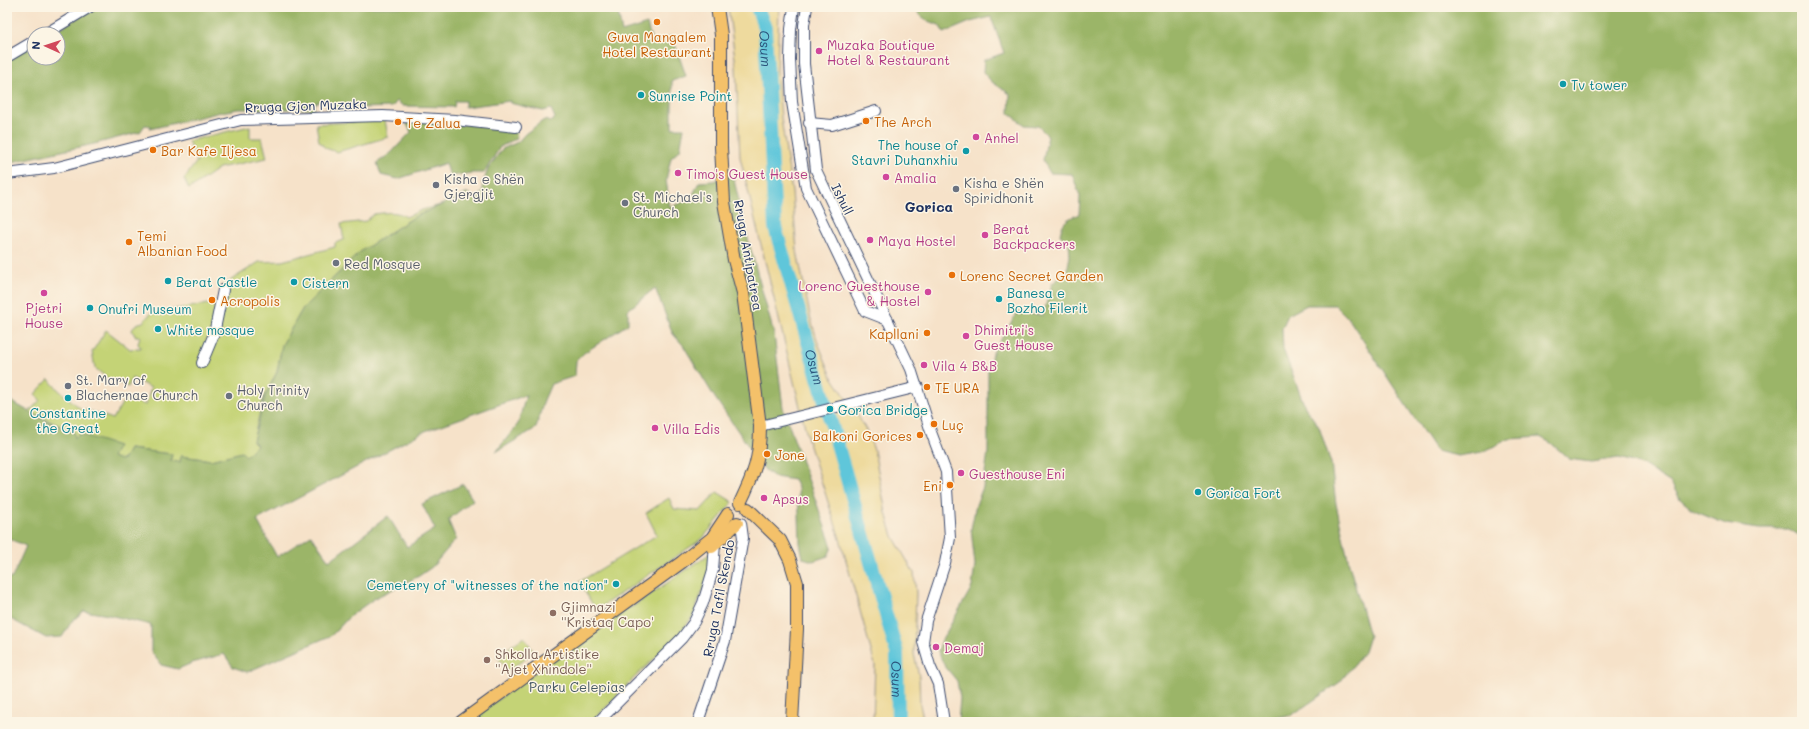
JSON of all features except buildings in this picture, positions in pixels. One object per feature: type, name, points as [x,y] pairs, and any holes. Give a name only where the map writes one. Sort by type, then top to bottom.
[{"type":"main road","name":"Rruga Antipatrea","points":[[626,603],[642,597],[715,544],[748,516],[744,506],[760,448],[760,426],[743,293],[734,260],[724,202],[721,147],[721,43],[717,7]]},
{"type":"main road","name":"Rruga Antipatrea","points":[[461,722],[705,544],[719,528],[731,506],[744,506]]},
{"type":"main road","points":[[744,506],[780,540],[790,560],[797,583],[797,629],[792,722]]},
{"type":"main road","points":[[728,514],[731,520],[774,533]]},
{"type":"street","points":[[58,26],[90,7]]},
{"type":"street","points":[[794,7],[791,29],[790,59],[792,102],[801,168],[806,188],[865,311],[888,320]]},
{"type":"street","name":"Ishull","points":[[807,7],[804,25],[803,55],[809,123],[818,176],[888,320],[918,387],[931,432],[944,463],[948,485],[950,526],[948,551],[926,621],[923,642],[930,666],[938,684],[944,722]]},
{"type":"street","points":[[7,57],[26,46]]},
{"type":"street","points":[[809,123],[832,124],[876,111]]},
{"type":"street","name":"Rruga Gjon Muzaka","points":[[7,174],[54,168],[241,120],[383,116],[454,120],[516,127]]},
{"type":"street","points":[[202,363],[214,334],[223,290]]},
{"type":"street","points":[[760,426],[918,387]]},
{"type":"street","name":"Rruga Tafil Skendo","points":[[698,722],[725,641],[743,538],[741,523]]},
{"type":"street","points":[[598,722],[682,638],[694,622],[703,603],[713,570],[715,544]]},
{"type":"green space","points":[[96,7],[617,7],[622,32],[647,24],[652,42],[672,36],[686,76],[672,81],[672,128],[684,128],[680,150],[671,158],[666,180],[670,207],[691,199],[699,182],[713,181],[728,176],[734,180],[749,243],[774,334],[783,408],[832,547],[828,556],[813,561],[803,558],[800,543],[798,488],[794,480],[775,477],[765,470],[715,398],[683,345],[673,334],[655,288],[628,310],[628,324],[584,353],[576,361],[575,376],[551,384],[544,400],[536,428],[496,452],[518,424],[526,395],[425,431],[257,520],[277,557],[311,535],[329,561],[388,516],[407,547],[435,529],[422,504],[463,484],[473,500],[448,520],[456,539],[432,567],[419,576],[375,598],[350,616],[332,635],[247,672],[233,667],[224,654],[192,663],[178,669],[161,665],[151,651],[151,625],[84,611],[72,621],[62,637],[46,638],[7,617],[7,578],[12,578],[26,546],[7,538],[7,399],[44,420],[74,432],[75,438],[80,434],[118,446],[112,457],[120,460],[124,459],[129,449],[172,454],[171,461],[180,462],[181,456],[211,460],[242,452],[246,456],[257,445],[253,441],[265,396],[277,372],[282,345],[303,308],[360,252],[414,217],[468,193],[473,197],[480,195],[483,191],[482,183],[488,169],[502,149],[518,142],[525,134],[544,120],[551,122],[555,118],[551,109],[543,111],[510,103],[510,101],[465,107],[465,101],[455,101],[454,107],[403,106],[397,101],[392,107],[327,109],[326,103],[320,101],[314,104],[314,111],[310,111],[310,109],[238,109],[150,129],[151,126],[145,125],[140,132],[94,144],[7,163],[7,59],[26,48],[26,66],[66,66],[66,26],[64,26]]},
{"type":"green space","points":[[913,7],[1802,7],[1802,537],[1789,529],[1759,529],[1726,524],[1694,511],[1680,499],[1671,483],[1642,465],[1619,458],[1591,462],[1569,459],[1551,443],[1540,437],[1509,439],[1482,452],[1458,456],[1436,451],[1349,319],[1335,305],[1307,305],[1288,315],[1282,328],[1283,349],[1305,407],[1319,427],[1331,463],[1336,504],[1349,564],[1369,636],[1364,652],[1340,682],[1292,715],[1268,718],[1265,722],[958,722],[960,698],[957,681],[944,665],[938,651],[942,640],[972,587],[975,565],[971,529],[976,505],[983,487],[988,452],[988,370],[992,354],[1017,313],[1043,315],[1052,284],[1067,271],[1070,256],[1069,242],[1060,235],[1064,223],[1079,214],[1080,196],[1072,174],[1050,173],[1043,160],[1048,136],[1038,126],[1024,125],[1009,113],[1010,94],[992,82],[983,72],[984,60],[1004,53],[991,17],[970,22],[944,33],[939,25],[925,20]]},
{"type":"green space","points":[[404,119],[515,129],[517,138],[500,147],[484,173],[450,176],[446,163],[398,179],[381,175],[377,163],[391,153],[411,132]]},
{"type":"green space","points":[[385,120],[388,137],[337,152],[325,148],[319,141],[316,124]]},
{"type":"green space","points":[[250,126],[250,138],[262,138],[267,158],[219,168],[189,189],[184,179],[197,161],[188,141]]},
{"type":"green space","points":[[441,205],[414,217],[360,252],[303,308],[282,345],[277,372],[263,399],[253,441],[257,445],[246,456],[242,452],[211,460],[181,456],[180,462],[171,461],[171,454],[129,449],[124,459],[116,460],[85,436],[80,434],[75,438],[74,432],[29,412],[40,400],[35,394],[49,379],[83,411],[84,409],[113,419],[125,398],[146,405],[151,388],[132,378],[128,387],[107,378],[95,368],[92,352],[106,330],[130,349],[141,348],[138,344],[140,336],[135,336],[132,330],[136,324],[143,322],[151,313],[221,302],[222,286],[259,262],[282,261],[335,247],[335,243],[344,240],[341,224],[366,221],[374,214],[391,212],[399,213],[406,217],[422,210]]},
{"type":"green space","points":[[717,492],[733,502],[702,539],[596,610],[579,582],[657,535],[646,513],[669,498],[674,509],[700,511]]},
{"type":"green space","name":"Parku Celepias","points":[[711,553],[710,570],[693,616],[677,637],[632,680],[592,722],[467,722],[624,608],[632,607]]},
{"type":"green space","points":[[524,637],[534,652],[508,671],[497,656]]},
{"type":"sand","points":[[728,7],[779,7],[777,71],[781,118],[792,192],[797,251],[810,316],[818,343],[832,377],[856,412],[867,432],[874,450],[886,513],[893,536],[914,573],[916,593],[914,654],[919,676],[920,705],[924,722],[873,722],[875,665],[841,542],[808,440],[740,157],[736,66]]},
{"type":"waterway","name":"Osum","points":[[757,7],[765,28],[775,227],[897,653],[898,722]]},
{"type":"place","name":"Guva Mangalem Hotel Restaurant","points":[[657,22]]},
{"type":"place","name":"Muzaka Boutique Hotel & Restaurant","points":[[819,51]]},
{"type":"place","name":"Tv tower","points":[[1563,84]]},
{"type":"place","name":"Sunrise Point","points":[[641,95]]},
{"type":"place","name":"The Arch","points":[[866,121]]},
{"type":"place","name":"Te Zalua","points":[[398,122]]},
{"type":"place","name":"Anhel","points":[[976,137]]},
{"type":"place","name":"Bar Kafe Iljesa","points":[[153,150]]},
{"type":"place","name":"The house of Stavri Duhanxhiu","points":[[966,151]]},
{"type":"place","name":"Timo's Guest House","points":[[678,173]]},
{"type":"place","name":"Amalia","points":[[886,177]]},
{"type":"place","name":"Kisha e Shën Gjergjit","points":[[436,185]]},
{"type":"place","name":"Kisha e Shën Spiridhonit","points":[[956,189]]},
{"type":"place","name":"St. Michael's Church","points":[[625,203]]},
{"type":"place","name":"Berat Backpackers","points":[[985,235]]},
{"type":"place","name":"Maya Hostel","points":[[870,240]]},
{"type":"place","name":"Temi Albanian Food","points":[[129,242]]},
{"type":"place","name":"Red Mosque","points":[[336,263]]},
{"type":"place","name":"Lorenc Secret Garden","points":[[952,275]]},
{"type":"place","name":"Berat Castle","points":[[168,281]]},
{"type":"place","name":"Cistern","points":[[294,282]]},
{"type":"place","name":"Lorenc Guesthouse & Hostel","points":[[928,292]]},
{"type":"place","name":"Pjetri House","points":[[44,293]]},
{"type":"place","name":"Banesa e Bozho Filerit","points":[[999,299]]},
{"type":"place","name":"Acropolis","points":[[212,300]]},
{"type":"place","name":"Onufri Museum","points":[[90,308]]},
{"type":"place","name":"White mosque","points":[[158,329]]},
{"type":"place","name":"Kapllani","points":[[927,333]]},
{"type":"place","name":"Dhimitri's Guest House","points":[[966,336]]},
{"type":"place","name":"Vila 4 B&B","points":[[924,365]]},
{"type":"place","name":"St. Mary of Blachernae Church","points":[[68,386]]},
{"type":"place","name":"TE URA","points":[[927,387]]},
{"type":"place","name":"Holy Trinity Church","points":[[229,396]]},
{"type":"place","name":"Constantine the Great","points":[[68,398]]},
{"type":"place","name":"Gorica Bridge","points":[[830,409]]},
{"type":"place","name":"Luç","points":[[934,424]]},
{"type":"place","name":"Villa Edis","points":[[655,428]]},
{"type":"place","name":"Balkoni Gorices","points":[[920,435]]},
{"type":"place","name":"Jone","points":[[767,454]]},
{"type":"place","name":"Guesthouse Eni","points":[[961,473]]},
{"type":"place","name":"Eni","points":[[950,485]]},
{"type":"place","name":"Gorica Fort","points":[[1198,492]]},
{"type":"place","name":"Apsus","points":[[764,498]]},
{"type":"place","name":"Cemetery of \"witnesses of the nation\"","points":[[616,584]]},
{"type":"place","name":"Gjimnazi ''Kristaq Capo'","points":[[553,613]]},
{"type":"place","name":"Demaj","points":[[936,647]]},
{"type":"place","name":"Shkolla Artistike ''Ajet Xhindole''","points":[[487,660]]},
{"type":"district","name":"Gorica","points":[[929,206]]}]
